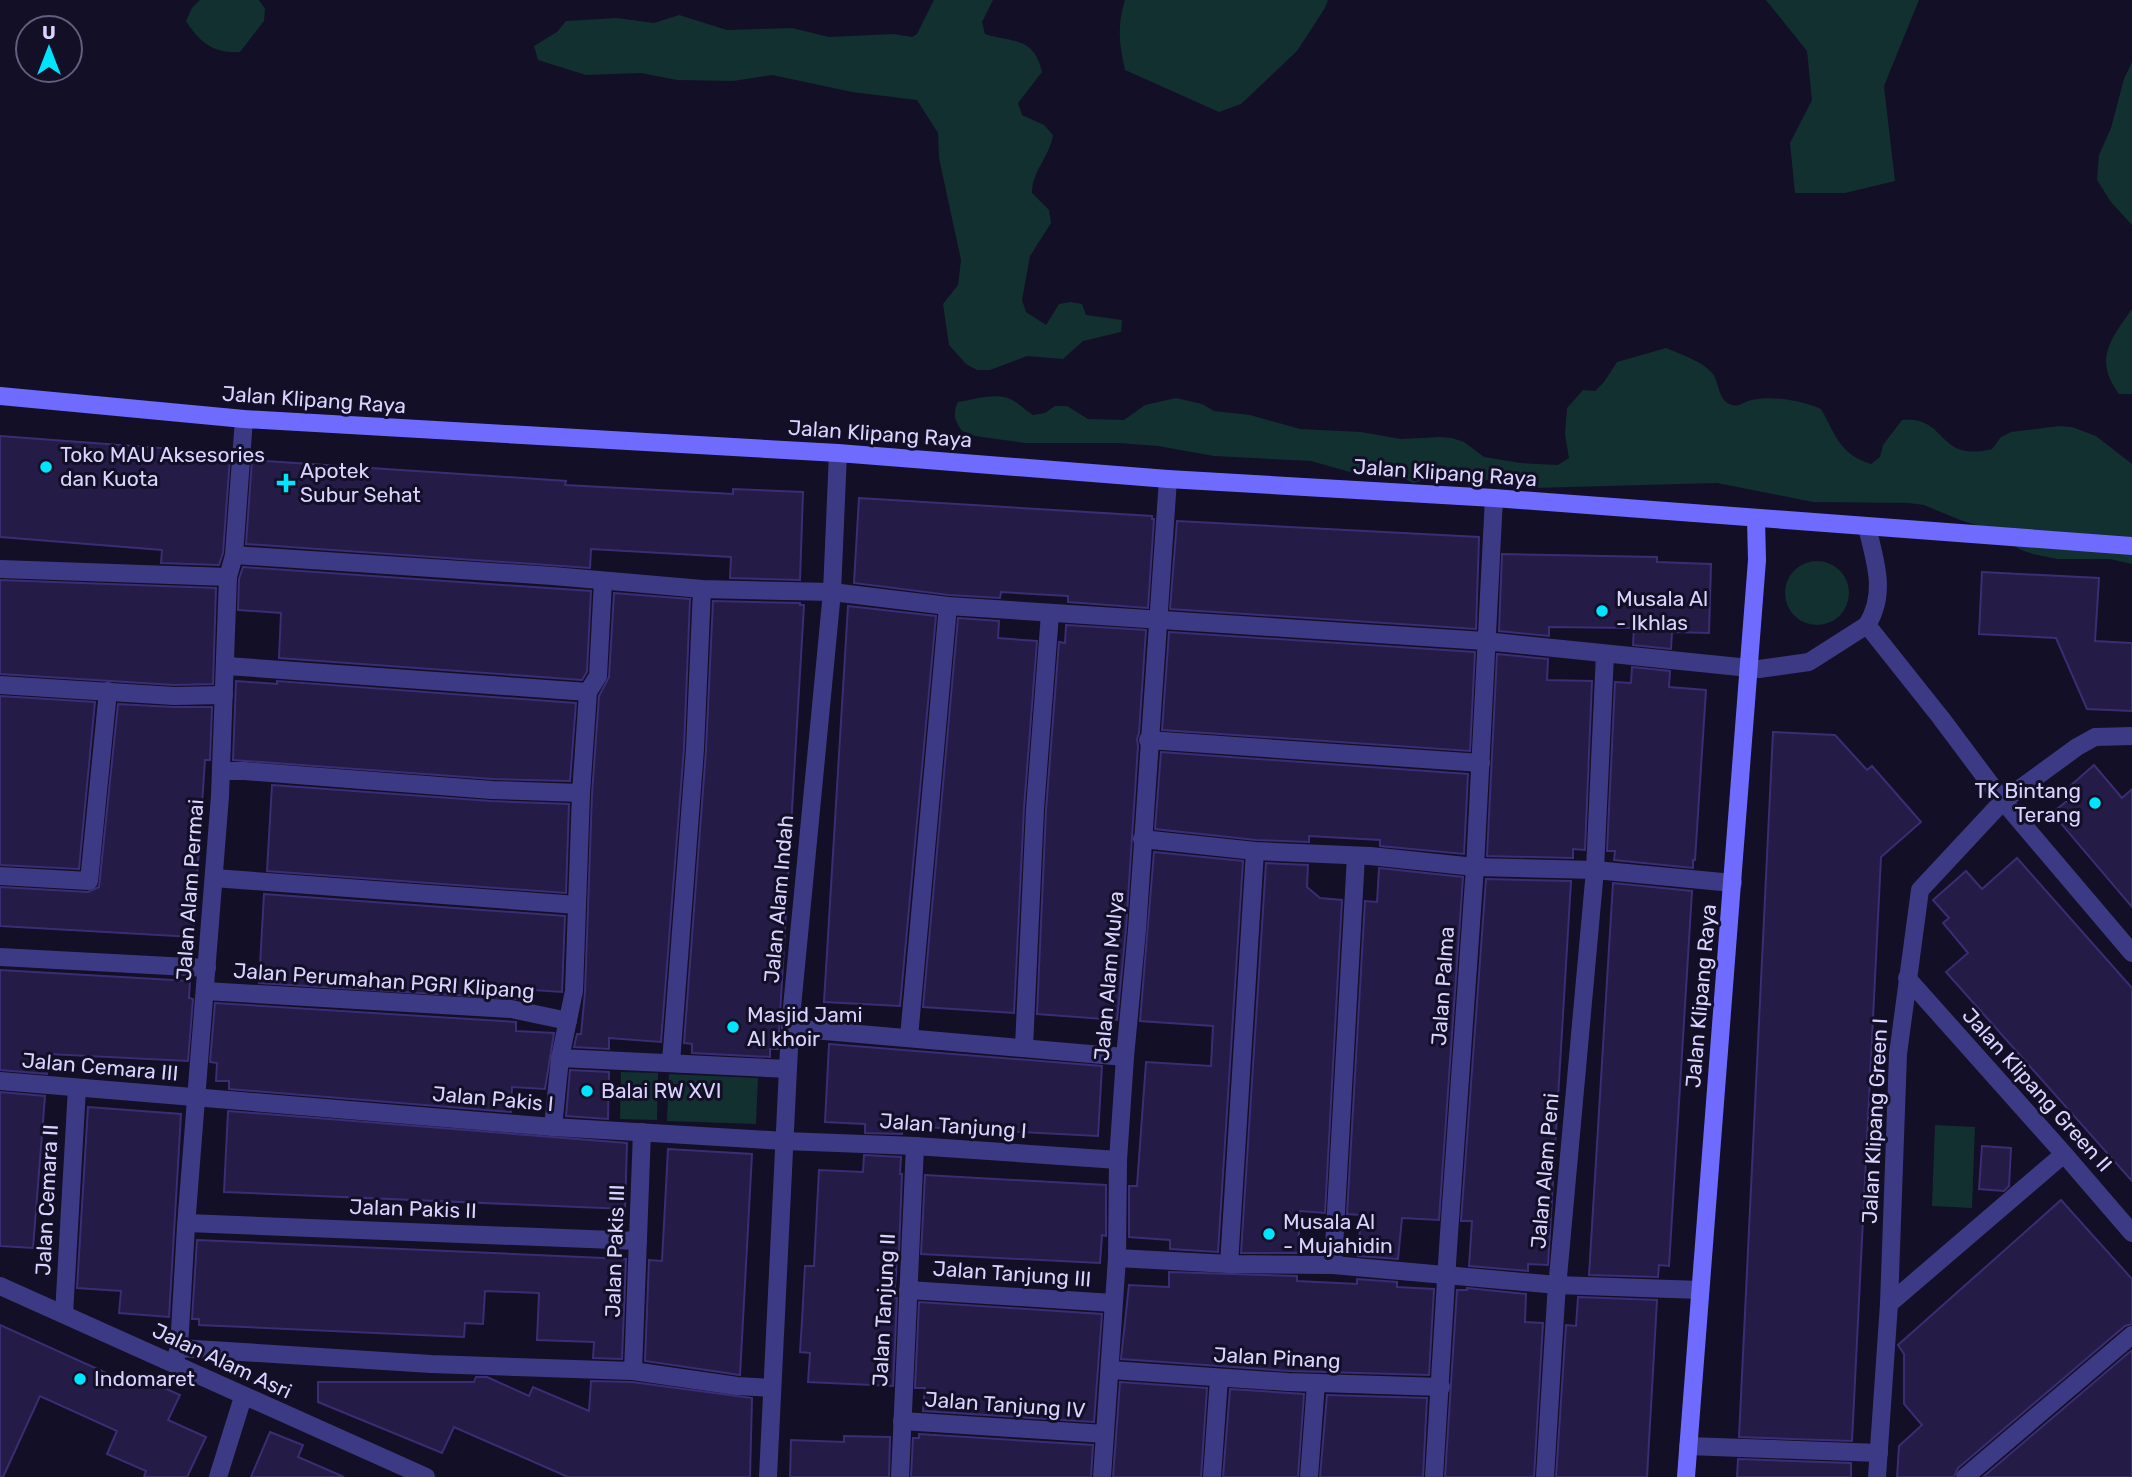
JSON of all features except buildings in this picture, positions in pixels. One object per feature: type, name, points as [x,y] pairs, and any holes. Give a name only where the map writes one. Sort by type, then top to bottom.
[{"type":"main road","name":"Jalan Klipang Raya","points":[[0,397],[244,419],[838,453],[1168,479],[1494,498],[2132,545]]},
{"type":"main road","name":"Jalan Klipang Raya","points":[[1686,1477],[1757,560],[1756,519]]},
{"type":"street","name":"Jalan Alam Permai","points":[[176,1356],[214,878],[227,666],[229,578],[234,555],[244,419]]},
{"type":"street","name":"Jalan Alam Indah","points":[[768,1477],[790,1028],[832,592],[838,453]]},
{"type":"street","name":"Jalan Alam Mulya","points":[[1102,1477],[1117,1258],[1118,1160],[1137,930],[1168,479]]},
{"type":"street","name":"Jalan Palma","points":[[1434,1477],[1475,867],[1494,498]]},
{"type":"street","points":[[234,555],[553,576],[702,589],[832,592],[948,606],[1050,614],[1485,640],[1759,669],[1809,662],[1867,625],[1879,601],[1877,571],[1867,527]]},
{"type":"street","points":[[0,569],[229,578]]},
{"type":"street","points":[[553,1127],[560,1058],[574,991],[581,793],[588,692],[598,676],[603,581]]},
{"type":"street","points":[[671,1062],[695,749],[702,589]]},
{"type":"street","points":[[909,1037],[948,606]]},
{"type":"street","points":[[1024,1047],[1035,810],[1050,614]]},
{"type":"street","points":[[1867,625],[2003,802],[2132,953]]},
{"type":"street","name":"Jalan Alam Peni","points":[[1545,1477],[1557,1285],[1595,870],[1605,654]]},
{"type":"street","points":[[227,666],[588,692]]},
{"type":"street","points":[[0,685],[174,696],[224,695]]},
{"type":"street","points":[[0,876],[89,881],[108,691]]},
{"type":"street","name":"Jalan Klipang Green I","points":[[1877,1477],[1889,1304],[1898,1054],[1920,890],[2003,802],[2087,741],[2106,735],[2132,736]]},
{"type":"street","points":[[1148,740],[1481,763]]},
{"type":"street","points":[[221,771],[492,790],[581,793]]},
{"type":"street","points":[[1142,839],[1255,851],[1356,856],[1475,867],[1595,870],[1733,883]]},
{"type":"street","points":[[1230,1264],[1255,851]]},
{"type":"street","points":[[1333,1265],[1356,856]]},
{"type":"street","points":[[214,878],[577,905]]},
{"type":"street","points":[[0,957],[207,968]]},
{"type":"street","name":"Jalan Klipang Green II","points":[[1907,978],[2132,1233]]},
{"type":"street","name":"Jalan Perumahan PGRI Klipang","points":[[205,991],[511,1009],[568,1021]]},
{"type":"street","points":[[790,1028],[1125,1057]]},
{"type":"street","points":[[560,1058],[789,1069]]},
{"type":"street","name":"Jalan Cemara III","points":[[0,1082],[197,1098]]},
{"type":"street","name":"Jalan Cemara II","points":[[64,1314],[77,1088]]},
{"type":"street","name":"Jalan Pakis I","points":[[197,1098],[553,1127],[785,1141]]},
{"type":"street","name":"Jalan Pakis III","points":[[633,1371],[642,1132]]},
{"type":"street","name":"Jalan Tanjung I","points":[[785,1141],[915,1146],[1118,1160]]},
{"type":"street","name":"Jalan Tanjung II","points":[[900,1477],[915,1146]]},
{"type":"street","points":[[1889,1304],[2064,1154]]},
{"type":"street","name":"Jalan Pakis II","points":[[187,1223],[638,1241]]},
{"type":"street","points":[[1117,1258],[1230,1264],[1333,1265],[1557,1285],[1700,1290]]},
{"type":"street","name":"Jalan Alam Asri","points":[[0,1286],[64,1314],[176,1356],[243,1397],[426,1477]]},
{"type":"street","name":"Jalan Tanjung III","points":[[908,1290],[1113,1303]]},
{"type":"street","points":[[1965,1477],[2132,1335]]},
{"type":"street","points":[[176,1356],[633,1371],[737,1387],[772,1388]]},
{"type":"street","name":"Jalan Pinang","points":[[1111,1370],[1316,1383],[1441,1387]]},
{"type":"street","points":[[1212,1477],[1219,1378]]},
{"type":"street","points":[[1309,1477],[1316,1383]]},
{"type":"street","points":[[218,1477],[243,1397]]},
{"type":"street","name":"Jalan Tanjung IV","points":[[902,1421],[1105,1434]]},
{"type":"street","points":[[1688,1446],[1879,1453]]},
{"type":"green space","points":[[200,0],[259,0],[265,9],[264,21],[240,52],[215,49],[202,41],[186,21],[192,8]]},
{"type":"green space","points":[[934,0],[993,0],[982,22],[985,34],[1021,43],[1034,52],[1038,60],[1042,72],[1018,103],[1022,115],[1044,125],[1053,135],[1035,178],[1032,193],[1049,210],[1051,223],[1030,256],[1022,300],[1026,312],[1046,325],[1059,304],[1070,302],[1082,304],[1086,315],[1122,320],[1121,332],[1083,341],[1063,359],[1027,356],[990,370],[977,370],[966,364],[949,345],[943,304],[958,285],[961,260],[939,158],[938,133],[917,100],[852,92],[772,75],[733,81],[677,80],[641,73],[586,75],[538,60],[534,46],[557,32],[566,21],[617,18],[654,23],[679,15],[727,30],[792,28],[829,37],[893,34],[912,37],[917,34]]},
{"type":"green space","points":[[1125,0],[1328,0],[1297,51],[1241,104],[1219,112],[1125,70],[1120,35]]},
{"type":"green space","points":[[1766,0],[1919,0],[1884,86],[1895,181],[1845,193],[1795,193],[1790,143],[1812,100],[1807,51]]},
{"type":"green space","points":[[2132,62],[2132,225],[2111,202],[2097,180],[2099,155],[2111,128],[2124,79]]},
{"type":"green space","points":[[2132,309],[2132,394],[2119,394],[2111,382],[2106,360],[2117,330]]},
{"type":"green space","points":[[1666,348],[1709,370],[1724,400],[1732,405],[1760,399],[1777,399],[1796,401],[1821,409],[1845,449],[1871,464],[1880,457],[1883,445],[1902,420],[1917,420],[1928,424],[1951,445],[1974,452],[1992,449],[2001,437],[2011,432],[2059,426],[2072,427],[2096,436],[2132,464],[2132,564],[2110,559],[2057,559],[2033,554],[2021,550],[1989,529],[1924,505],[1909,503],[1813,502],[1717,483],[1533,488],[1468,477],[1441,476],[1413,483],[1401,477],[1350,472],[1311,461],[1214,456],[1158,446],[1119,443],[1025,443],[975,436],[962,431],[955,414],[958,402],[994,396],[1008,398],[1033,415],[1045,413],[1055,406],[1067,406],[1088,419],[1124,420],[1145,405],[1176,398],[1202,404],[1214,411],[1250,415],[1300,429],[1361,432],[1401,439],[1452,438],[1464,442],[1484,457],[1558,465],[1569,458],[1565,434],[1567,408],[1583,390],[1595,391],[1617,362]]},
{"type":"green space","points":[[1817,561],[1835,567],[1843,575],[1849,593],[1843,611],[1835,619],[1817,625],[1799,619],[1791,611],[1785,593],[1791,575],[1799,567]]},
{"type":"green space","points":[[621,1072],[658,1073],[657,1120],[620,1119]]},
{"type":"green space","points":[[669,1074],[758,1078],[756,1124],[667,1121]]},
{"type":"green space","points":[[1935,1125],[1975,1127],[1972,1208],[1932,1206]]},
{"type":"place","name":"Toko MAU Aksesories dan Kuota","points":[[46,467]]},
{"type":"place","name":"Apotek Subur Sehat","points":[[286,483]]},
{"type":"place","name":"Musala Al - Ikhlas","points":[[1602,611]]},
{"type":"place","name":"TK Bintang Terang","points":[[2095,803]]},
{"type":"place","name":"Masjid Jami Al khoir","points":[[733,1027]]},
{"type":"place","name":"Balai RW XVI","points":[[587,1091]]},
{"type":"place","name":"Musala Al - Mujahidin","points":[[1269,1234]]},
{"type":"place","name":"Indomaret","points":[[80,1379]]}]
